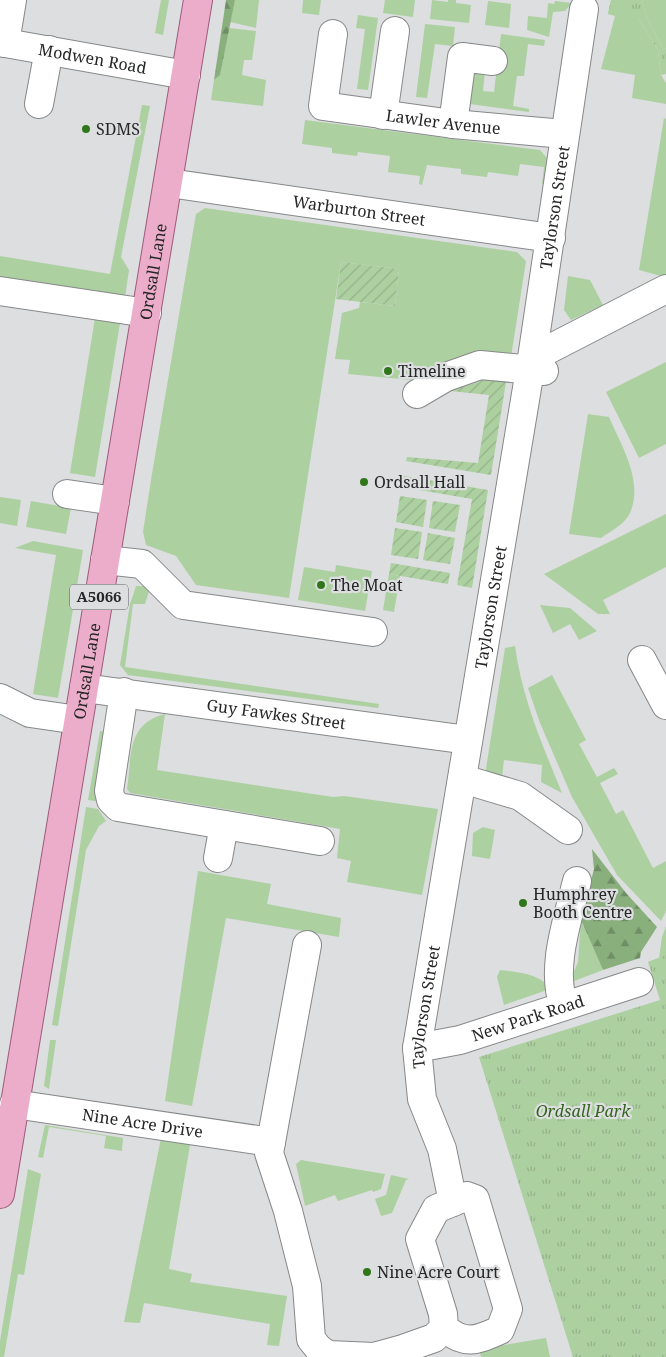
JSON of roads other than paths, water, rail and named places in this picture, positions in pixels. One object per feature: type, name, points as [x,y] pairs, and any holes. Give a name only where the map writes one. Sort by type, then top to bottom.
[{"type":"main road","name":"Ordsall Lane","points":[[0,1188],[198,0]]},
{"type":"street","points":[[2,42],[12,0]]},
{"type":"street","name":"Taylorson Street","points":[[453,1202],[442,1149],[422,1099],[417,1048],[468,740],[535,366],[564,134],[584,9]]},
{"type":"street","points":[[383,115],[395,31]]},
{"type":"street","name":"Lawler Avenue","points":[[333,34],[323,106],[453,124],[564,134]]},
{"type":"street","name":"Modwen Road","points":[[2,42],[186,75]]},
{"type":"street","points":[[39,104],[49,50]]},
{"type":"street","points":[[453,124],[462,57],[492,61]]},
{"type":"street","name":"Warburton Street","points":[[169,183],[551,238]]},
{"type":"street","points":[[416,394],[446,377],[480,365],[535,366],[666,290]]},
{"type":"street","points":[[0,291],[146,313]]},
{"type":"street","points":[[67,494],[115,501]]},
{"type":"street","points":[[105,560],[142,564],[183,605],[372,632]]},
{"type":"street","points":[[642,660],[666,705]]},
{"type":"street","name":"Guy Fawkes Street","points":[[84,688],[468,740]]},
{"type":"street","points":[[124,692],[109,791],[111,800],[118,807],[320,841]]},
{"type":"street","points":[[0,698],[30,713],[78,720]]},
{"type":"street","points":[[462,779],[520,796],[568,830]]},
{"type":"street","points":[[218,858],[224,825]]},
{"type":"street","points":[[564,1006],[558,991],[562,946],[577,881]]},
{"type":"street","points":[[307,946],[269,1153],[288,1211],[298,1257],[308,1286],[311,1339],[319,1349],[328,1355],[374,1357],[434,1338],[444,1328]]},
{"type":"street","name":"New Park Road","points":[[417,1048],[460,1040],[639,982]]},
{"type":"street","name":"Nine Acre Drive","points":[[14,1104],[271,1142]]},
{"type":"street","points":[[467,1196],[475,1199],[508,1309],[500,1330],[474,1341],[455,1337],[444,1328],[443,1314],[420,1239],[436,1209],[467,1196]]},
{"type":"place","name":"SDMS","points":[[86,129]]},
{"type":"place","name":"Timeline","points":[[388,371]]},
{"type":"place","name":"Ordsall Hall","points":[[364,482]]},
{"type":"place","name":"The Moat","points":[[321,585]]},
{"type":"place","name":"Humphrey Booth Centre","points":[[523,903]]},
{"type":"place","name":"Nine Acre Court","points":[[367,1272]]},
{"type":"park label","name":"Ordsall Park","points":[[583,1111]]}]
